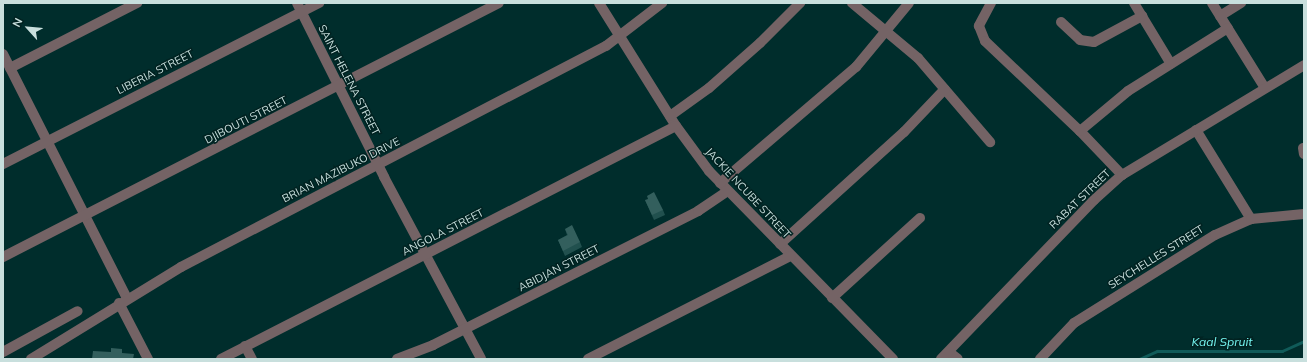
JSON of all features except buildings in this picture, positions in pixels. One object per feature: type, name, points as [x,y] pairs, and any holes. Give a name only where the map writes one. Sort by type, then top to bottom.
[{"type":"street","points":[[10,68],[137,3]]},
{"type":"street","name":"LIBERIA STREET","points":[[3,164],[299,8],[318,3]]},
{"type":"street","name":"DJIBOUTI STREET","points":[[3,257],[499,3]]},
{"type":"street","name":"JACKIE NCUBE STREET","points":[[599,3],[676,126],[720,183],[790,256],[893,359]]},
{"type":"street","name":"BRIAN MAZIBUKO DRIVE","points":[[31,359],[123,301],[212,250],[619,37],[662,3]]},
{"type":"street","points":[[670,116],[709,88],[760,44],[800,3]]},
{"type":"street","points":[[852,3],[886,33],[918,58],[990,142]]},
{"type":"street","points":[[720,183],[856,67],[886,33],[909,3]]},
{"type":"street","points":[[991,3],[979,26],[985,41],[1080,131],[1122,175]]},
{"type":"street","points":[[1134,3],[1171,64]]},
{"type":"street","points":[[1212,3],[1265,88]]},
{"type":"street","points":[[1220,16],[1241,3]]},
{"type":"street","name":"SAINT HELENA STREET","points":[[299,8],[378,164],[481,359]]},
{"type":"street","points":[[1061,22],[1080,40],[1094,42],[1142,16]]},
{"type":"street","points":[[1080,131],[1115,100],[1228,28]]},
{"type":"street","points":[[3,54],[86,214],[148,359]]},
{"type":"street","name":"RABAT STREET","points":[[941,359],[1088,206],[1122,175],[1304,65]]},
{"type":"street","points":[[780,244],[904,132],[945,89]]},
{"type":"street","name":"ANGOLA STREET","points":[[221,359],[676,126]]},
{"type":"street","points":[[1196,130],[1251,219]]},
{"type":"street","name":"ABIDJAN STREET","points":[[397,359],[417,352],[465,329],[698,211],[728,191]]},
{"type":"street","name":"SEYCHELLES STREET","points":[[1040,359],[1066,330],[1086,314],[1215,234],[1251,219],[1304,214]]},
{"type":"street","points":[[832,298],[920,218]]},
{"type":"street","points":[[588,359],[790,256]]},
{"type":"street","points":[[3,352],[78,311]]},
{"type":"street","points":[[245,346],[252,359]]},
{"type":"street","points":[[949,352],[958,359]]},
{"type":"waterway","name":"Kaal Spruit","points":[[1139,359],[1157,351],[1282,351],[1304,341]]}]
